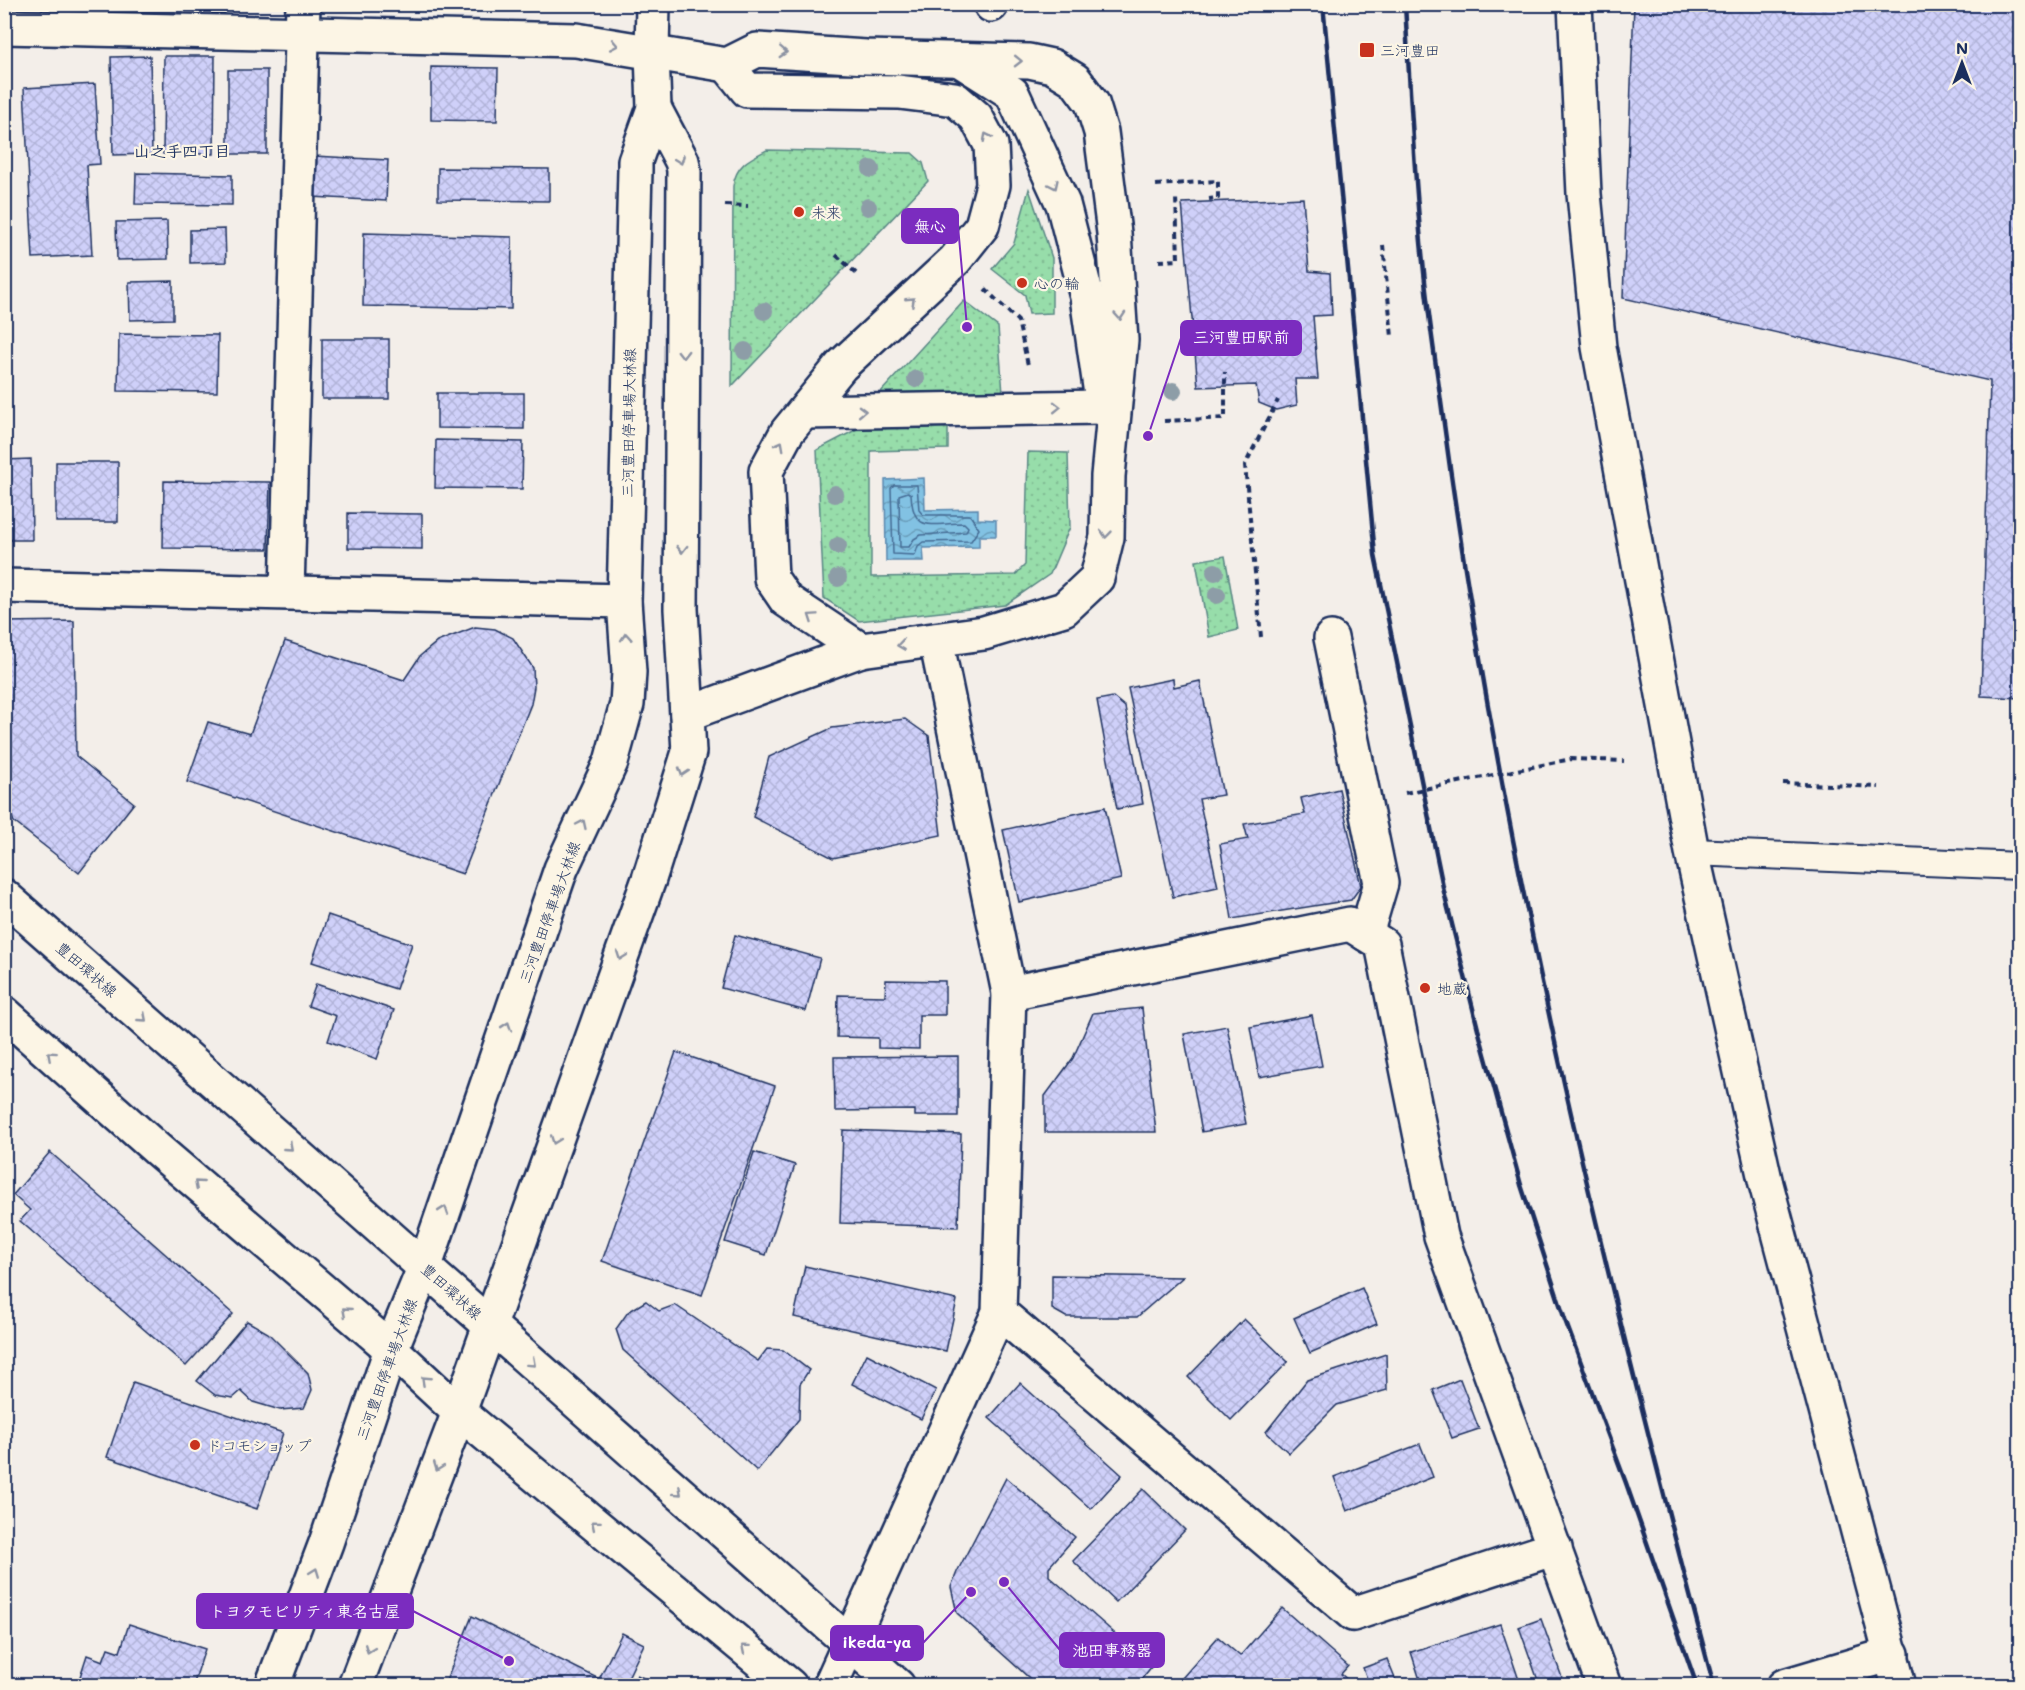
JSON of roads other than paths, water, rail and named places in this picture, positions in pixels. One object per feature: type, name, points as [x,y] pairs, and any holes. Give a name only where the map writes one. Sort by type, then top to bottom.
[{"type":"street","name":"三河豊田停車場大林線","points":[[272,1686],[326,1543],[391,1349],[425,1266],[561,869],[611,762],[627,704],[629,672],[624,601],[635,160],[654,108],[653,4]]},
{"type":"street","points":[[1575,4],[1584,194],[1599,347],[1692,852],[1766,1184],[1899,1686]]},
{"type":"street","points":[[287,592],[303,19]]},
{"type":"street","points":[[4,27],[303,19],[576,40],[727,65],[757,50],[959,60],[1029,61],[1052,66],[1075,80],[1092,103],[1101,132],[1114,233],[1121,340],[1108,476],[1107,537],[1097,578],[1064,609],[984,633],[861,650],[687,714]]},
{"type":"street","points":[[959,60],[1012,93],[1063,204],[1087,297],[1103,406],[1108,476]]},
{"type":"street","points":[[727,65],[747,90],[899,92],[955,99],[976,117],[991,145],[993,184],[982,226],[955,260],[841,366],[787,432],[766,471],[771,578],[786,600],[861,650]]},
{"type":"street","name":"三河豊田停車場大林線","points":[[355,1686],[459,1412],[488,1324],[649,879],[689,752],[681,609],[684,170],[682,160],[654,108]]},
{"type":"street","points":[[804,412],[1103,406]]},
{"type":"street","points":[[4,586],[624,601]]},
{"type":"street","points":[[1331,638],[1382,883],[1366,934]]},
{"type":"street","points":[[830,1686],[999,1312],[1009,993],[936,640]]},
{"type":"street","name":"豊田環状線","points":[[4,896],[898,1686]]},
{"type":"street","points":[[1009,993],[1350,924],[1382,944],[1441,1236],[1556,1548],[1604,1686]]},
{"type":"street","points":[[4,1014],[158,1150],[391,1349],[459,1412],[790,1686]]},
{"type":"street","points":[[999,1312],[1353,1614],[1556,1548]]},
{"type":"street","points":[[1785,1686],[1892,1654]]},
{"type":"lane","points":[[1692,852],[2020,866]]},
{"type":"water","points":[[924,478],[925,510],[978,509],[978,519],[996,520],[996,536],[979,536],[979,547],[923,548],[924,561],[886,561],[885,480]]},
{"type":"railway","points":[[1323,4],[1375,555],[1444,892],[1478,1029],[1521,1185],[1565,1320],[1626,1483],[1697,1686]]},
{"type":"railway","points":[[1405,4],[1415,166],[1427,302],[1467,584],[1495,743],[1525,901],[1595,1216],[1714,1686]]},
{"type":"place","name":"三河豊田","points":[[1367,50]]},
{"type":"place","name":"未来","points":[[799,212]]},
{"type":"place","name":"心の輪","points":[[1022,283]]},
{"type":"place","name":"無心","points":[[967,327]]},
{"type":"place","name":"三河豊田駅前","points":[[1148,436]]},
{"type":"place","name":"地蔵","points":[[1425,988]]},
{"type":"place","name":"ドコモショップ","points":[[195,1445]]},
{"type":"place","name":"池田事務器","points":[[1004,1582]]},
{"type":"place","name":"ikeda-ya","points":[[971,1592]]},
{"type":"place","name":"トヨタモビリティ東名古屋","points":[[509,1661]]},
{"type":"district","name":"山之手四丁目","points":[[182,150]]}]
